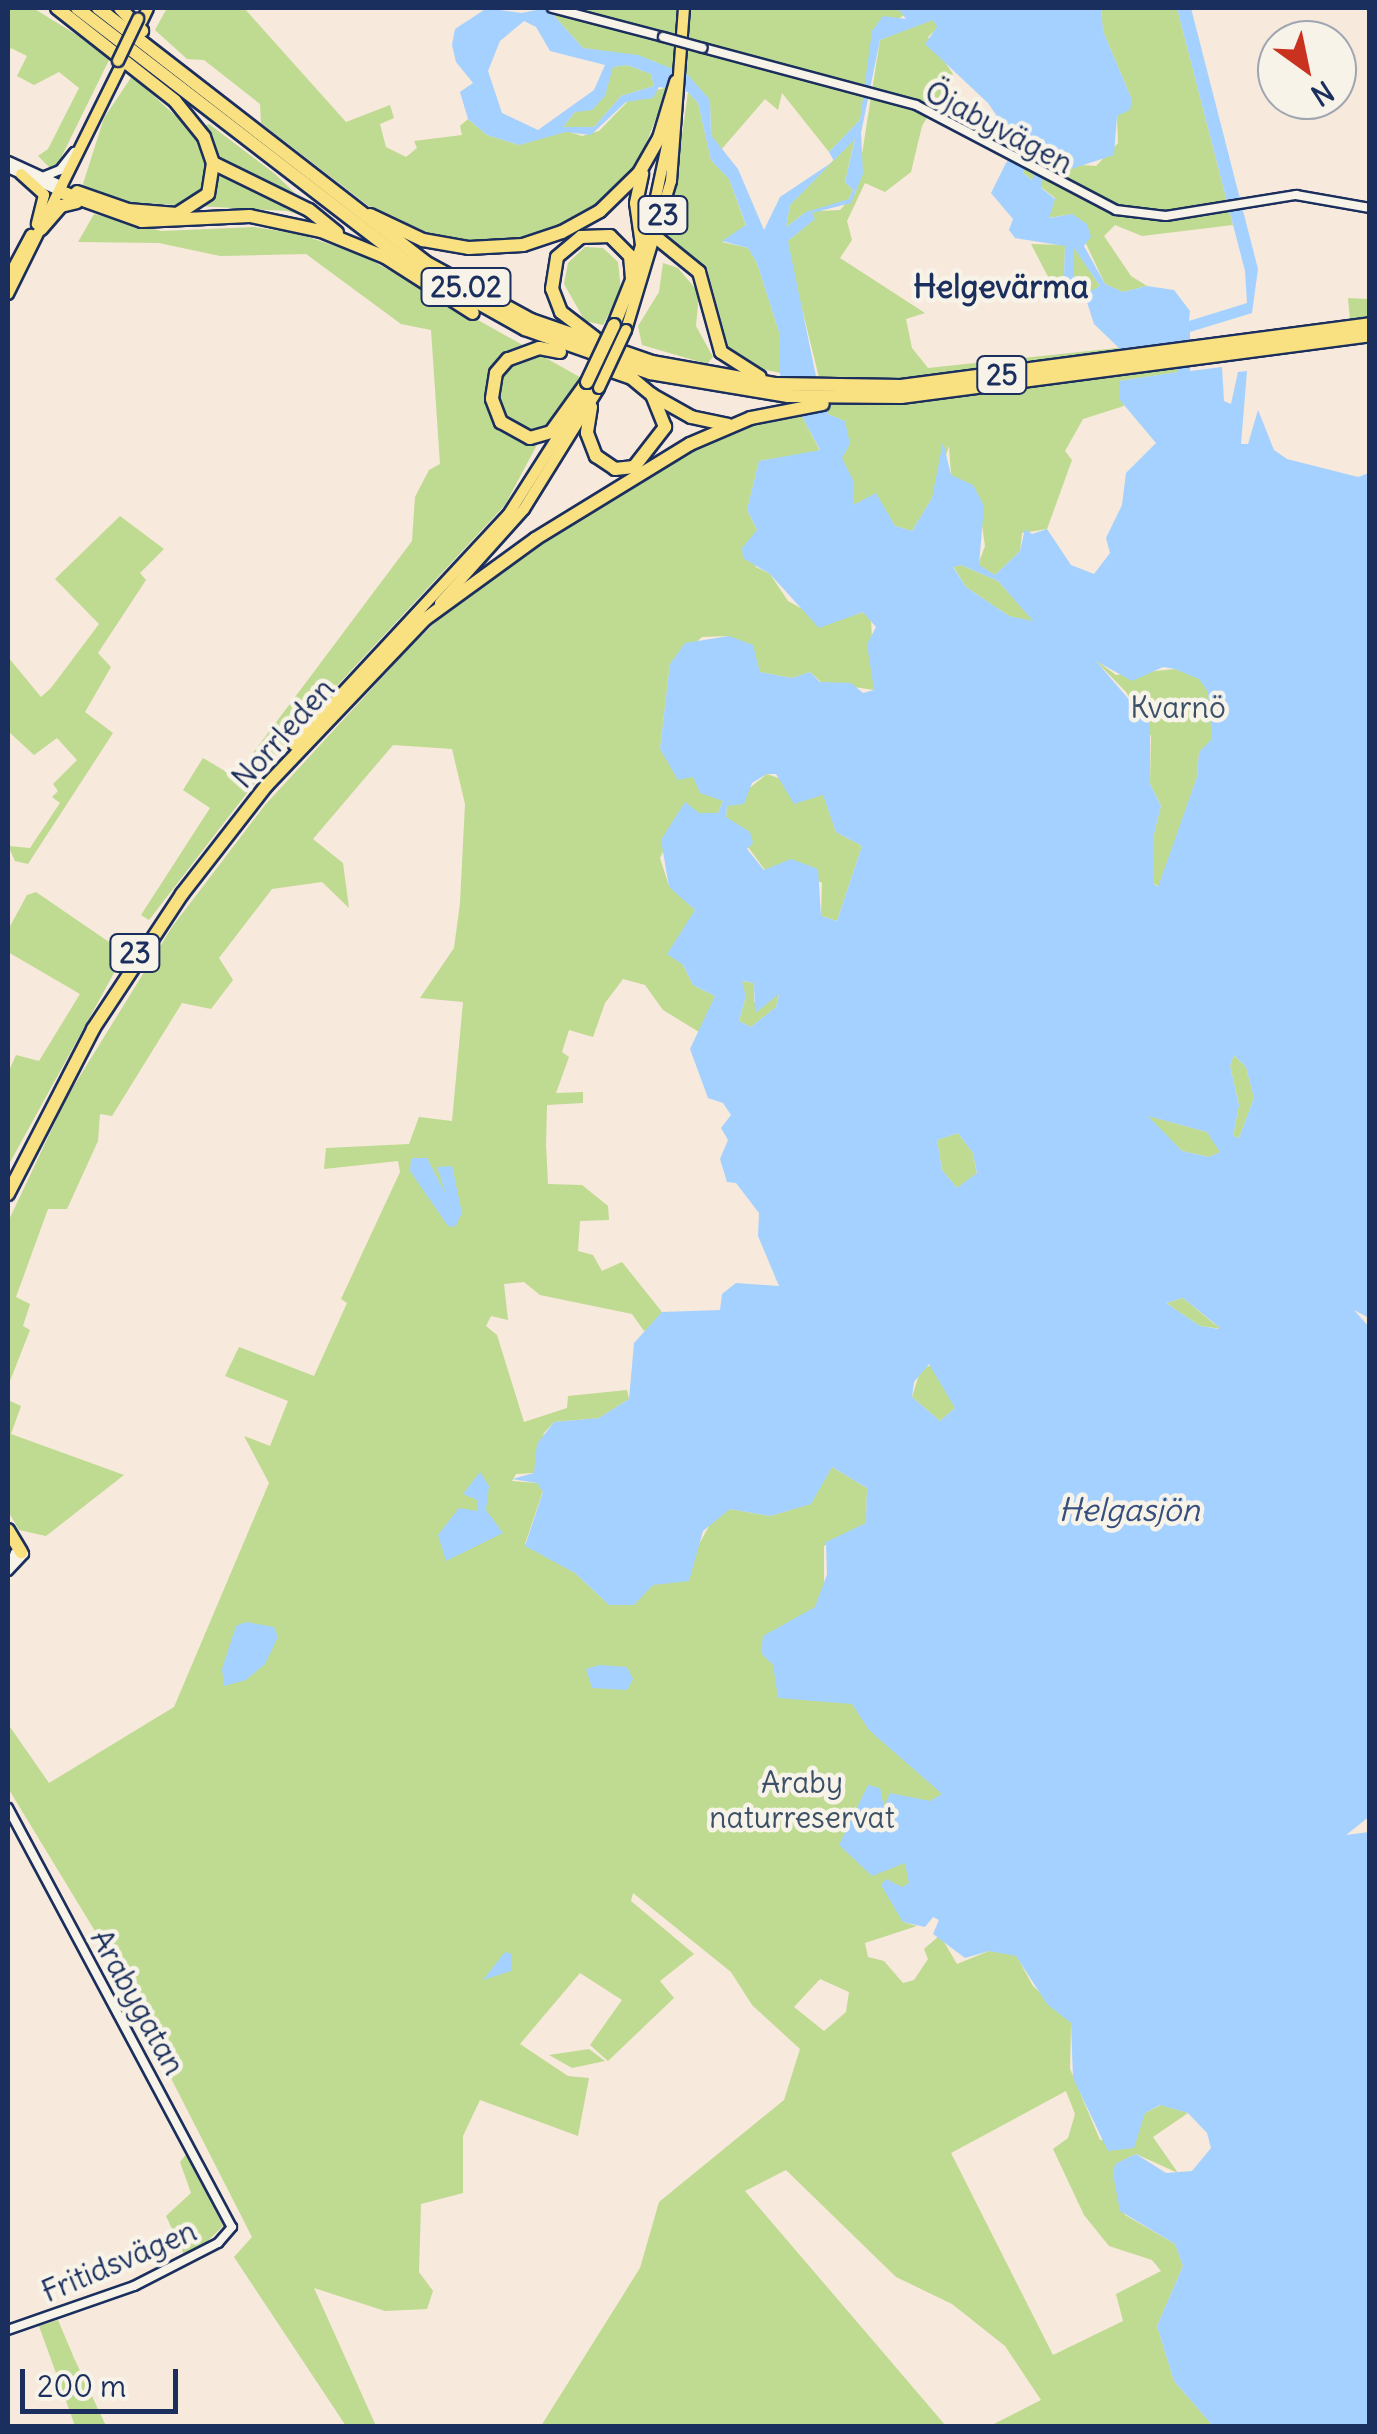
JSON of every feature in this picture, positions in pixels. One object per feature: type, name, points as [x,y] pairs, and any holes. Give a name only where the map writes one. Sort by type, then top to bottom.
[{"type":"highway","points":[[39,226],[60,206],[86,200],[144,213],[188,211],[208,194],[214,162],[204,137],[174,101],[57,8]]},
{"type":"highway","name":"25.02","points":[[77,8],[409,264],[467,300],[564,345],[650,373],[785,393]]},
{"type":"highway","name":"25.02","points":[[98,8],[326,188],[457,282],[531,320],[624,354]]},
{"type":"highway","points":[[120,8],[170,64]]},
{"type":"highway","points":[[576,412],[619,327],[642,244],[636,203],[646,162],[678,84]]},
{"type":"highway","points":[[214,162],[308,210],[346,240]]},
{"type":"highway","points":[[326,188],[424,240],[501,248],[549,238],[588,219],[646,162]]},
{"type":"highway","points":[[60,188],[142,222],[264,217],[346,240],[386,258],[428,290],[560,352],[632,378],[652,395],[691,416],[730,425]]},
{"type":"highway","name":"25","points":[[630,288],[623,245],[596,234],[567,245],[551,280],[567,318],[624,354],[785,393],[868,398],[1370,335]]},
{"type":"highway","points":[[657,238],[699,272],[722,352],[785,393]]},
{"type":"highway","name":"25","points":[[1192,355],[1370,324]]},
{"type":"highway","points":[[560,352],[538,348],[508,359],[496,373],[492,399],[501,422],[530,438],[551,432],[590,385]]},
{"type":"highway","name":"25","points":[[425,619],[522,547],[690,444],[785,393],[833,396],[1171,358]]},
{"type":"highway","points":[[591,407],[587,434],[596,456],[615,469],[634,467],[665,427],[652,395]]},
{"type":"highway","name":"Norrleden","points":[[8,1194],[84,1046],[182,894],[267,785],[425,619]]},
{"type":"highway","name":"Norrleden","points":[[8,1182],[69,1061],[148,933],[294,745]]},
{"type":"highway","points":[[8,1530],[16,1554]]},
{"type":"main road","name":"23","points":[[590,385],[657,238],[678,84],[681,8]]},
{"type":"main road","points":[[8,278],[60,188],[143,14]]},
{"type":"main road","name":"23","points":[[630,288],[660,191],[678,84]]},
{"type":"main road","points":[[76,153],[76,184],[86,200]]},
{"type":"main road","points":[[8,294],[39,226],[43,192],[22,174]]},
{"type":"main road","name":"Norrleden","points":[[425,619],[524,508],[591,407],[590,385]]},
{"type":"main road","name":"Norrleden","points":[[294,745],[508,515],[576,412]]},
{"type":"street","name":"Öjabyvägen","points":[[552,8],[857,88],[937,113],[1102,206],[1152,216],[1308,195],[1370,208]]},
{"type":"street","points":[[42,176],[58,172],[76,153]]},
{"type":"street","points":[[8,164],[42,176],[60,188]]},
{"type":"street","points":[[8,164],[22,174],[60,188]]},
{"type":"street","points":[[8,1571],[16,1554]]},
{"type":"street","name":"Arabygatan","points":[[8,1808],[229,2217]]},
{"type":"street","name":"Fritidsvägen","points":[[8,2330],[188,2261],[227,2237],[229,2217]]},
{"type":"green space","points":[[8,8],[33,8],[111,56],[54,172],[38,156],[48,149],[79,88],[59,72],[34,85],[17,76],[27,56],[11,48],[8,53]]},
{"type":"green space","points":[[167,8],[244,8],[346,122],[390,105],[394,118],[380,124],[386,147],[406,157],[417,148],[414,141],[462,135],[460,126],[468,119],[487,135],[519,145],[566,131],[582,136],[599,131],[632,97],[668,87],[638,164],[608,199],[535,237],[484,244],[444,240],[370,207],[261,123],[260,104],[204,60],[187,59],[155,30]]},
{"type":"green space","points":[[547,8],[898,8],[907,13],[875,35],[860,120],[829,152],[782,93],[778,110],[765,99],[720,151],[711,135],[710,100],[654,61],[583,48]]},
{"type":"green space","points":[[1101,8],[1177,8],[1233,225],[1142,236],[1115,225],[1104,236],[1131,276],[1147,286],[1123,292],[1105,284],[1072,214],[1048,218],[1055,198],[1023,173],[1028,161],[1096,166],[1118,143],[1117,116],[1132,100],[1103,31]]},
{"type":"green space","points":[[933,19],[938,27],[928,37],[953,74],[922,126],[911,172],[885,192],[865,183],[847,221],[852,240],[840,258],[925,313],[906,319],[912,348],[928,368],[1173,342],[1179,372],[1119,381],[1124,406],[1083,419],[1065,451],[1072,460],[1047,529],[1022,533],[1020,551],[995,575],[978,565],[985,546],[980,511],[951,475],[949,446],[932,498],[912,531],[895,526],[876,494],[853,505],[842,458],[845,421],[828,414],[788,252],[788,241],[811,222],[806,212],[786,227],[790,205],[855,138],[845,182],[853,190],[849,199],[820,211],[840,210],[856,192],[880,40]]},
{"type":"green space","points":[[627,65],[651,74],[654,86],[621,96],[594,127],[563,127],[575,112],[605,96],[612,67]]},
{"type":"green space","points":[[132,76],[192,131],[209,124],[275,174],[327,224],[287,211],[123,202],[82,187],[104,118]]},
{"type":"green space","points":[[688,92],[698,103],[711,160],[729,179],[746,226],[722,242],[748,248],[757,263],[779,332],[781,373],[756,368],[729,349],[707,269],[667,243]]},
{"type":"green space","points":[[94,214],[161,231],[254,227],[299,234],[362,255],[585,380],[538,443],[505,505],[294,732],[149,920],[141,915],[210,808],[183,790],[203,758],[235,777],[412,541],[415,497],[429,470],[440,464],[431,330],[401,324],[306,254],[220,256],[159,243],[78,242]]},
{"type":"green space","points":[[1031,244],[1065,245],[1064,277],[1073,287],[1056,292]]},
{"type":"green space","points":[[1073,246],[1100,286],[1089,293],[1074,276]]},
{"type":"green space","points":[[585,247],[603,248],[618,262],[621,291],[603,325],[585,321],[564,284],[568,263]]},
{"type":"green space","points":[[663,263],[678,268],[699,293],[696,326],[713,357],[707,364],[642,345],[638,326],[659,292]]},
{"type":"green space","points":[[1348,298],[1369,299],[1369,341],[1352,343]]},
{"type":"green space","name":"Araby naturreservat","points":[[800,412],[820,451],[759,461],[747,510],[757,530],[751,543],[756,567],[770,574],[788,601],[827,623],[864,612],[871,618],[874,690],[821,682],[810,672],[792,678],[760,672],[729,636],[702,637],[670,664],[660,749],[723,801],[718,813],[699,813],[675,826],[660,858],[669,886],[695,910],[679,940],[683,965],[693,985],[715,996],[699,1032],[663,1010],[645,985],[623,979],[605,1003],[593,1037],[569,1030],[562,1052],[569,1057],[556,1093],[583,1092],[583,1103],[547,1105],[548,1184],[582,1185],[608,1206],[609,1220],[580,1221],[578,1251],[593,1255],[602,1271],[622,1262],[662,1312],[659,1323],[644,1331],[632,1314],[540,1295],[524,1282],[504,1284],[508,1320],[491,1316],[486,1326],[497,1335],[524,1422],[567,1408],[568,1396],[627,1390],[629,1399],[599,1418],[554,1422],[544,1433],[534,1473],[516,1474],[512,1481],[537,1483],[543,1491],[525,1544],[575,1573],[609,1605],[632,1605],[631,1591],[697,1548],[714,1517],[730,1509],[770,1516],[810,1504],[832,1467],[867,1488],[866,1523],[824,1546],[824,1587],[815,1607],[796,1620],[1009,1738],[1022,1789],[903,1922],[917,1926],[865,1943],[868,1957],[884,1961],[903,1983],[914,1980],[928,1959],[924,1949],[940,1935],[957,1964],[989,1951],[1016,1955],[1033,1986],[1071,2023],[1070,2069],[1100,2140],[1135,2137],[1145,2113],[1161,2105],[1188,2113],[1153,2137],[1178,2173],[1136,2154],[1116,2164],[1113,2174],[1125,2215],[1175,2244],[1183,2266],[1157,2326],[1174,2381],[1213,2426],[990,2426],[1041,2400],[1005,2346],[952,2304],[896,2277],[786,2170],[745,2191],[946,2426],[541,2426],[640,2268],[659,2202],[784,2100],[800,2049],[752,2005],[731,1972],[633,1893],[631,1901],[694,1954],[660,1981],[674,1998],[608,2061],[590,2045],[622,2000],[580,1973],[520,2044],[568,2076],[589,2078],[578,2136],[480,2100],[463,2136],[463,2193],[421,2204],[419,2272],[433,2291],[427,2309],[385,2311],[314,2288],[376,2426],[346,2426],[234,2257],[252,2237],[101,1941],[8,1788],[8,1724],[49,1783],[174,1707],[269,1483],[244,1436],[270,1446],[288,1401],[225,1376],[239,1347],[314,1376],[347,1303],[341,1299],[400,1172],[398,1161],[324,1169],[326,1148],[409,1144],[419,1117],[452,1121],[463,1002],[420,998],[454,948],[460,903],[465,804],[452,749],[393,745],[313,839],[343,863],[349,908],[322,882],[272,889],[219,958],[233,980],[211,1009],[182,1003],[112,1116],[100,1114],[98,1141],[67,1209],[48,1209],[16,1297],[30,1304],[23,1326],[30,1330],[8,1386],[8,1222],[67,1097],[172,927],[265,805],[411,646],[461,598],[512,561],[675,460],[726,433]],"holes":[[[820,1979],[849,1992],[846,2012],[824,2031],[794,2007]],[[1066,2091],[1075,2114],[1068,2138],[1053,2149],[1084,2215],[1109,2246],[1152,2260],[1161,2271],[1116,2294],[1123,2321],[1053,2355],[951,2153]]]},
{"type":"green space","points":[[120,516],[164,549],[140,573],[146,580],[98,653],[111,667],[85,712],[113,733],[28,864],[15,861],[8,846],[30,848],[60,803],[52,797],[58,791],[53,784],[77,760],[57,738],[34,755],[8,731],[8,657],[41,697],[51,688],[99,624],[55,579]]},
{"type":"green space","points":[[961,565],[998,581],[1037,624],[1009,616],[966,587],[953,566]]},
{"type":"green space","name":"Kvarnö","points":[[1093,658],[1116,675],[1175,669],[1200,679],[1208,692],[1213,739],[1199,752],[1197,777],[1159,887],[1153,883],[1153,838],[1161,806],[1150,784],[1151,736],[1126,692]]},
{"type":"green space","points":[[767,774],[823,794],[836,832],[862,846],[837,921],[821,916],[822,883],[782,865],[765,870],[726,817],[727,806]]},
{"type":"green space","points":[[36,892],[125,953],[8,1166],[8,1073],[16,1055],[39,1061],[80,994],[8,952],[8,930],[27,895]]},
{"type":"green space","points":[[741,981],[754,983],[754,1002],[779,993],[776,1007],[751,1027],[739,1021],[746,996]]},
{"type":"green space","points":[[1234,1055],[1246,1067],[1254,1098],[1239,1138],[1233,1136],[1239,1105],[1230,1066]]},
{"type":"green space","points":[[1145,1115],[1207,1132],[1221,1152],[1209,1157],[1182,1151]]},
{"type":"green space","points":[[958,1133],[973,1153],[977,1174],[957,1188],[942,1170],[937,1140]]},
{"type":"green space","points":[[1183,1298],[1222,1329],[1200,1326],[1166,1303]]},
{"type":"green space","points":[[933,1365],[955,1408],[940,1421],[912,1397],[921,1368]]},
{"type":"green space","points":[[8,1400],[21,1406],[11,1434],[124,1475],[46,1536],[19,1530],[8,1511]]},
{"type":"green space","points":[[589,2049],[605,2061],[572,2068],[549,2055]]},
{"type":"green space","points":[[188,2152],[223,2226],[187,2261],[166,2216],[191,2193],[180,2162]]},
{"type":"green space","points":[[58,2320],[106,2426],[75,2426],[39,2326]]},
{"type":"water","name":"Helgasjön","points":[[487,8],[521,13],[547,8],[583,48],[638,55],[688,75],[710,100],[711,135],[738,169],[764,230],[780,197],[832,162],[790,205],[786,227],[806,212],[849,199],[853,190],[845,182],[855,139],[834,161],[829,152],[860,120],[872,31],[883,16],[906,19],[898,8],[1101,8],[1103,31],[1132,100],[1130,110],[1117,116],[1114,155],[1059,173],[1028,161],[1023,173],[1055,199],[1049,218],[1072,214],[1087,224],[1091,237],[1084,246],[1105,284],[1123,292],[1147,286],[1174,290],[1190,311],[1189,321],[1247,303],[1245,271],[1177,8],[1191,8],[1258,269],[1252,313],[1190,332],[1190,371],[1222,367],[1224,401],[1231,404],[1238,372],[1247,371],[1241,444],[1248,444],[1258,410],[1274,450],[1287,459],[1358,477],[1369,473],[1369,1318],[1354,1310],[1370,1328],[1370,1816],[1346,1835],[1369,1832],[1369,2426],[1213,2426],[1174,2381],[1157,2326],[1183,2266],[1175,2244],[1120,2211],[1113,2174],[1115,2164],[1136,2154],[1166,2173],[1192,2171],[1211,2148],[1207,2133],[1188,2113],[1160,2105],[1145,2113],[1134,2148],[1108,2151],[1073,2078],[1071,2023],[1047,2004],[1016,1956],[989,1951],[965,1958],[933,1934],[939,1920],[933,1917],[925,1927],[903,1922],[881,1885],[886,1879],[902,1887],[909,1883],[905,1863],[872,1876],[839,1845],[868,1785],[880,1788],[884,1807],[890,1793],[930,1801],[942,1794],[869,1730],[852,1704],[778,1698],[773,1665],[761,1653],[763,1636],[815,1607],[827,1574],[826,1542],[866,1523],[867,1488],[832,1467],[811,1504],[770,1516],[730,1509],[703,1531],[689,1581],[653,1585],[634,1605],[609,1605],[575,1573],[525,1546],[543,1492],[537,1483],[512,1479],[534,1473],[537,1444],[554,1422],[599,1418],[629,1399],[634,1343],[662,1312],[720,1310],[722,1294],[736,1283],[779,1286],[758,1236],[759,1213],[736,1183],[727,1182],[720,1159],[728,1140],[721,1128],[731,1115],[723,1103],[708,1098],[690,1049],[715,996],[693,985],[683,965],[667,954],[695,910],[669,887],[661,840],[685,802],[699,813],[718,813],[723,801],[700,793],[693,777],[678,780],[660,749],[670,664],[685,643],[729,636],[753,645],[760,672],[792,678],[810,672],[820,682],[851,683],[863,693],[874,690],[867,644],[876,627],[863,612],[819,628],[770,574],[743,558],[742,548],[757,530],[747,510],[759,461],[820,450],[780,375],[779,332],[757,263],[748,248],[722,241],[746,225],[729,179],[711,160],[698,103],[688,92],[659,87],[653,98],[626,102],[591,135],[566,132],[519,145],[487,135],[468,119],[460,92],[473,83],[456,62],[452,45],[455,29]],"holes":[[[933,20],[937,27],[925,44],[988,103],[1005,128],[1012,151],[991,193],[1013,219],[1009,230],[1015,238],[1065,246],[1064,277],[1084,293],[1094,324],[1120,349],[1174,342],[1178,372],[1119,381],[1119,399],[1156,443],[1126,473],[1122,505],[1106,538],[1110,553],[1094,574],[1071,565],[1047,529],[1032,534],[1025,529],[1020,551],[995,575],[979,565],[984,506],[973,485],[951,475],[943,442],[932,498],[912,531],[895,526],[876,493],[853,505],[854,482],[842,458],[850,444],[845,421],[828,414],[817,381],[788,241],[815,219],[812,213],[851,203],[863,174],[861,133],[880,40]],[[524,21],[536,27],[550,51],[605,65],[594,90],[538,130],[502,113],[488,71],[500,41]],[[627,65],[651,74],[654,86],[621,96],[594,127],[563,127],[575,112],[592,110],[605,96],[613,67]],[[1074,248],[1100,286],[1089,292],[1074,276]],[[961,565],[998,581],[1033,621],[1009,616],[966,587],[953,567]],[[1096,661],[1132,681],[1163,667],[1175,669],[1199,679],[1208,692],[1212,739],[1199,752],[1197,777],[1158,887],[1153,883],[1153,838],[1161,806],[1150,784],[1150,724]],[[767,774],[776,774],[794,804],[823,795],[836,832],[862,846],[837,921],[821,916],[818,869],[791,859],[764,870],[747,849],[753,843],[750,832],[726,817],[727,806],[744,804],[752,783]],[[742,981],[754,983],[755,1013],[779,994],[776,1007],[751,1027],[739,1021],[746,996]],[[1234,1055],[1246,1067],[1254,1098],[1239,1138],[1233,1136],[1239,1105],[1230,1066]],[[1148,1116],[1207,1132],[1220,1152],[1209,1157],[1182,1151]],[[958,1133],[973,1153],[977,1173],[957,1188],[942,1170],[937,1140]],[[1183,1298],[1219,1329],[1200,1326],[1166,1303]],[[929,1364],[955,1408],[940,1421],[912,1397],[914,1382]]]},
{"type":"water","points":[[411,1158],[427,1158],[446,1194],[437,1167],[452,1166],[462,1213],[455,1227],[448,1226],[410,1171]]},
{"type":"water","points":[[480,1472],[489,1486],[486,1510],[503,1533],[446,1561],[438,1535],[459,1508],[478,1511],[477,1500],[463,1494]]},
{"type":"water","points":[[246,1622],[274,1627],[278,1637],[265,1664],[246,1680],[224,1686],[222,1669],[236,1626]]},
{"type":"water","points":[[599,1665],[627,1667],[633,1679],[627,1690],[592,1688],[586,1669]]},
{"type":"water","points":[[505,1952],[512,1954],[511,1971],[483,1980]]},
{"type":"waterway","points":[[1034,194],[1044,152]]},
{"type":"district","name":"Helgevärma","points":[[1001,287]]}]
